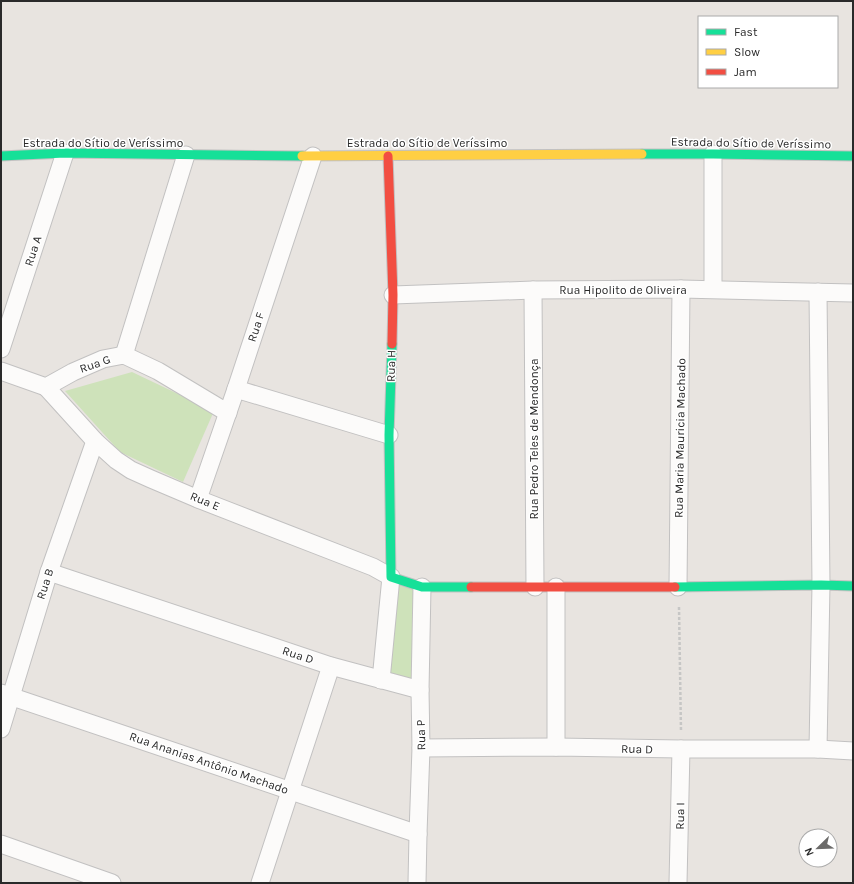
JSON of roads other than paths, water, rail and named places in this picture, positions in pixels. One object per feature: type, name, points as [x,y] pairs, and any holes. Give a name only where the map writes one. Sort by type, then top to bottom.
[{"type":"street","name":"Estrada do Sítio de Veríssimo","points":[[1,156],[65,153],[313,156],[713,154],[853,156]]},
{"type":"street","name":"Rua A","points":[[1,349],[65,153]]},
{"type":"street","points":[[713,154],[713,289]]},
{"type":"street","points":[[124,355],[186,155]]},
{"type":"street","name":"Rua F","points":[[198,499],[313,156]]},
{"type":"street","name":"Rua H","points":[[381,680],[391,576],[389,435],[392,295],[388,156]]},
{"type":"street","name":"Rua Hipolito de Oliveira","points":[[392,295],[533,290],[681,289],[853,293]]},
{"type":"street","name":"Rua Maria Mauricia Machado","points":[[678,587],[681,289]]},
{"type":"street","name":"Rua Pedro Teles de Mendonça","points":[[533,290],[535,587]]},
{"type":"street","points":[[818,292],[821,586],[818,750]]},
{"type":"street","name":"Rua G","points":[[46,387],[73,372],[103,359],[124,355],[158,370],[228,413]]},
{"type":"street","points":[[1,371],[46,387]]},
{"type":"street","name":"Rua E","points":[[46,387],[94,441],[116,460],[131,470],[151,480],[373,567],[391,576]]},
{"type":"street","points":[[236,389],[389,435]]},
{"type":"street","name":"Rua B","points":[[1,729],[6,694],[94,441]]},
{"type":"street","name":"Rua D","points":[[49,572],[331,666],[420,690]]},
{"type":"street","points":[[391,576],[422,586],[853,586]]},
{"type":"street","name":"Rua P","points":[[417,883],[421,748],[420,690],[422,586]]},
{"type":"street","points":[[556,587],[556,747]]},
{"type":"street","points":[[260,883],[331,666]]},
{"type":"street","name":"Rua Ananias Antônio Machado","points":[[6,694],[418,834]]},
{"type":"street","name":"Rua D","points":[[421,748],[556,747],[853,751]]},
{"type":"street","name":"Rua I","points":[[678,883],[682,749]]},
{"type":"street","points":[[1,844],[112,883]]}]
